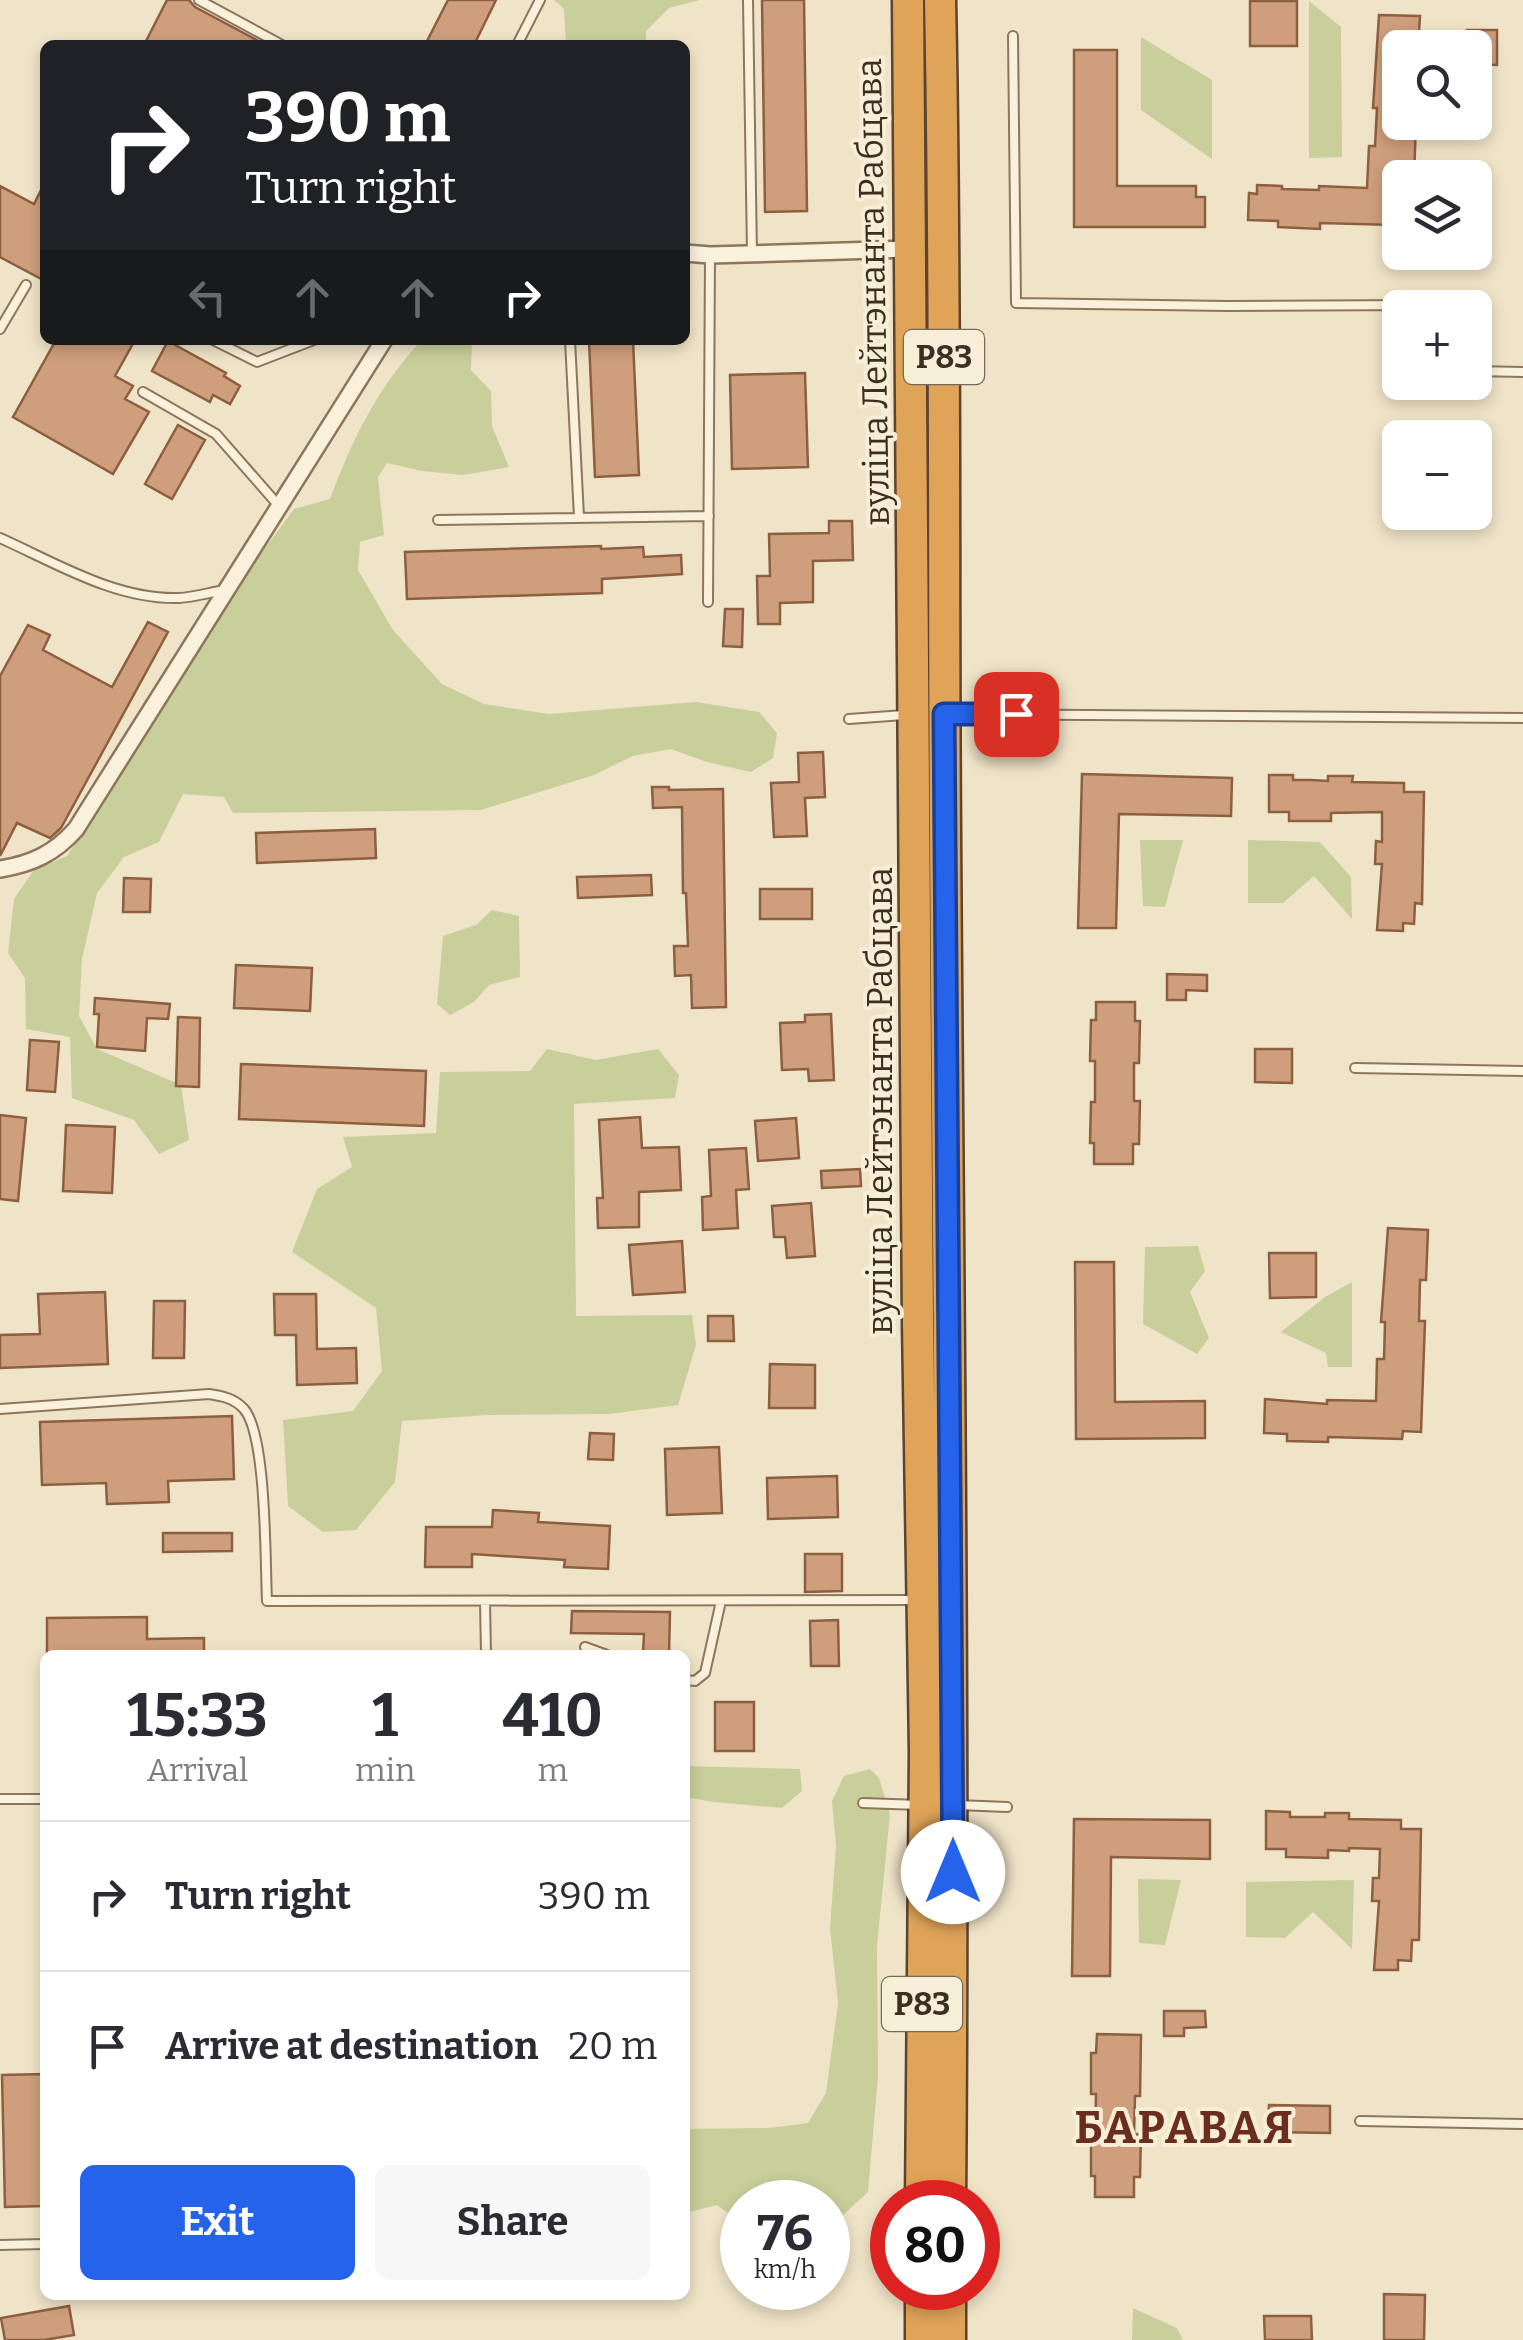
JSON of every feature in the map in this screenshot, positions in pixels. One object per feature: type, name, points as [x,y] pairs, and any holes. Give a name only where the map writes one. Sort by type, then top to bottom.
[{"type":"highway","name":"вуліца Лейтэнанта Рабцава","points":[[908,0],[910,249],[929,714],[938,1805],[949,2180]]},
{"type":"highway","name":"вуліца Лейтэнанта Рабцава","points":[[922,2180],[938,1805],[922,1599],[929,714],[944,202],[940,0]]},
{"type":"highway","points":[[921,2310],[921,2340]]},
{"type":"highway","points":[[950,2310],[950,2340]]},
{"type":"street","points":[[690,253],[910,249]]},
{"type":"street","points":[[0,868],[45,856],[62,846],[76,829],[381,345]]},
{"type":"lane","points":[[199,0],[273,40]]},
{"type":"lane","points":[[520,40],[540,0]]},
{"type":"lane","points":[[748,0],[752,254]]},
{"type":"lane","points":[[1013,36],[1016,303],[1382,305]]},
{"type":"lane","points":[[708,602],[710,255]]},
{"type":"lane","points":[[0,329],[26,284]]},
{"type":"lane","points":[[222,345],[257,362],[299,345]]},
{"type":"lane","points":[[570,345],[580,517]]},
{"type":"lane","points":[[1492,371],[1523,372]]},
{"type":"lane","points":[[143,392],[216,434],[279,506]]},
{"type":"lane","points":[[438,520],[709,516]]},
{"type":"lane","points":[[0,538],[114,589],[182,598],[226,590]]},
{"type":"lane","points":[[849,719],[929,714],[1523,718]]},
{"type":"lane","points":[[1355,1068],[1523,1070]]},
{"type":"lane","points":[[0,1408],[196,1394],[229,1397],[244,1409],[253,1425],[264,1502],[267,1601],[922,1599]]},
{"type":"lane","points":[[485,1601],[486,1650]]},
{"type":"lane","points":[[690,1681],[704,1672],[721,1601]]},
{"type":"lane","points":[[585,1646],[595,1650]]},
{"type":"lane","points":[[0,1799],[40,1799]]},
{"type":"lane","points":[[863,1803],[1007,1807]]},
{"type":"lane","points":[[1360,2121],[1523,2124]]},
{"type":"lane","points":[[0,2244],[40,2244]]},
{"type":"green space","points":[[554,0],[700,0],[669,8],[646,31],[646,40],[566,40],[564,9]]},
{"type":"green space","points":[[1309,1],[1341,27],[1342,157],[1309,158]]},
{"type":"green space","points":[[1141,37],[1212,80],[1212,159],[1141,110]]},
{"type":"green space","points":[[418,345],[472,345],[471,370],[491,391],[492,426],[509,467],[464,475],[387,463],[378,477],[384,535],[360,542],[358,570],[393,630],[442,684],[484,704],[549,714],[696,702],[759,712],[777,733],[773,758],[751,772],[671,749],[633,756],[594,775],[481,810],[233,813],[224,797],[183,794],[159,842],[124,857],[97,893],[82,959],[79,1016],[97,1049],[181,1085],[189,1140],[159,1154],[134,1120],[72,1098],[70,1037],[26,1029],[25,978],[8,953],[14,899],[34,870],[67,856],[223,605],[294,509],[330,499],[368,415]]},
{"type":"green space","points":[[1140,840],[1183,840],[1165,907],[1143,906]]},
{"type":"green space","points":[[1248,840],[1320,842],[1351,877],[1352,919],[1314,876],[1283,903],[1248,903]]},
{"type":"green space","points":[[492,910],[519,916],[520,977],[489,985],[474,1002],[450,1015],[437,1004],[443,936],[476,925]]},
{"type":"green space","points":[[547,1049],[596,1060],[658,1049],[679,1075],[675,1098],[574,1104],[576,1316],[692,1315],[696,1345],[678,1405],[609,1414],[487,1415],[402,1421],[395,1482],[356,1530],[323,1532],[288,1506],[283,1420],[353,1411],[382,1371],[376,1308],[292,1252],[317,1189],[352,1167],[343,1137],[436,1133],[440,1072],[530,1071]]},
{"type":"green space","points":[[1198,1246],[1205,1271],[1190,1292],[1209,1338],[1197,1354],[1143,1324],[1145,1247]]},
{"type":"green space","points":[[1352,1282],[1352,1367],[1328,1367],[1326,1353],[1281,1332],[1325,1297]]},
{"type":"green space","points":[[690,1766],[800,1769],[802,1791],[782,1808],[690,1798]]},
{"type":"green space","points":[[870,1769],[879,1778],[890,1814],[877,1946],[878,2076],[868,2192],[850,2209],[850,2180],[720,2180],[720,2207],[690,2212],[690,2129],[769,2128],[808,2123],[826,2093],[838,2003],[830,1928],[836,1846],[832,1801],[844,1776]]},
{"type":"green space","points":[[1138,1879],[1181,1880],[1165,1945],[1139,1943]]},
{"type":"green space","points":[[1354,1880],[1352,1949],[1313,1912],[1285,1938],[1246,1937],[1246,1882]]},
{"type":"green space","points":[[1133,2308],[1177,2328],[1183,2340],[1132,2340]]},
{"type":"building","points":[[167,0],[189,0],[257,40],[147,40]]},
{"type":"building","points":[[448,0],[496,0],[476,40],[428,40]]},
{"type":"building","points":[[762,0],[804,0],[807,211],[765,212]]},
{"type":"building","points":[[1250,1],[1297,1],[1297,46],[1250,46]]},
{"type":"building","points":[[1379,15],[1420,16],[1419,30],[1382,30],[1382,140],[1415,140],[1415,160],[1382,160],[1382,225],[1320,223],[1320,229],[1278,227],[1278,221],[1248,220],[1249,193],[1257,194],[1257,185],[1282,189],[1367,188],[1369,146],[1375,146],[1377,108],[1373,108]]},
{"type":"building","points":[[1492,30],[1497,30],[1497,65],[1492,65]]},
{"type":"building","points":[[1074,50],[1117,50],[1117,186],[1196,186],[1196,197],[1205,197],[1205,227],[1074,227]]},
{"type":"building","points":[[0,186],[34,204],[40,192],[40,278],[0,257]]},
{"type":"building","points":[[53,345],[132,345],[115,376],[133,386],[125,399],[149,412],[113,474],[13,417]]},
{"type":"building","points":[[166,345],[175,345],[226,373],[224,376],[240,386],[230,404],[213,395],[210,402],[152,371]]},
{"type":"building","points":[[589,345],[633,345],[639,475],[595,477]]},
{"type":"building","points":[[805,373],[808,467],[732,469],[730,375]]},
{"type":"building","points":[[178,425],[205,440],[172,499],[145,484]]},
{"type":"building","points":[[829,521],[852,521],[853,560],[813,561],[813,602],[780,603],[780,624],[758,624],[757,576],[770,576],[769,534],[829,533]]},
{"type":"building","points":[[643,547],[644,557],[681,555],[682,574],[602,579],[602,593],[407,599],[405,552]]},
{"type":"building","points":[[725,609],[743,609],[742,647],[723,646]]},
{"type":"building","points":[[148,622],[168,632],[61,828],[50,838],[17,823],[0,856],[0,676],[28,625],[50,635],[43,650],[112,687]]},
{"type":"building","points":[[823,752],[825,797],[805,798],[807,836],[774,837],[771,783],[799,782],[798,753]]},
{"type":"building","points":[[1082,774],[1232,778],[1231,816],[1119,814],[1116,928],[1078,928]]},
{"type":"building","points":[[1269,775],[1328,781],[1328,776],[1353,776],[1352,782],[1404,783],[1404,792],[1424,792],[1422,904],[1415,903],[1414,924],[1403,923],[1403,931],[1377,930],[1382,864],[1375,864],[1376,841],[1382,842],[1382,812],[1331,813],[1331,821],[1289,821],[1289,812],[1269,812]]},
{"type":"building","points":[[652,787],[723,789],[726,1007],[692,1008],[691,975],[675,976],[674,946],[688,946],[682,807],[653,808]]},
{"type":"building","points":[[375,829],[376,858],[257,863],[256,833]]},
{"type":"building","points":[[651,875],[652,895],[578,898],[577,877]]},
{"type":"building","points":[[124,878],[151,879],[150,912],[123,912]]},
{"type":"building","points":[[760,889],[812,889],[812,919],[760,919]]},
{"type":"building","points":[[236,965],[312,968],[310,1011],[234,1008]]},
{"type":"building","points":[[1167,974],[1207,975],[1207,991],[1186,990],[1186,1000],[1167,1000]]},
{"type":"building","points":[[95,998],[170,1004],[168,1019],[147,1018],[145,1051],[97,1047],[99,1014],[94,1014]]},
{"type":"building","points":[[1096,1002],[1135,1002],[1135,1021],[1140,1021],[1139,1063],[1134,1063],[1134,1101],[1140,1101],[1139,1144],[1133,1144],[1133,1164],[1094,1164],[1094,1143],[1090,1143],[1095,1061],[1090,1061],[1091,1020],[1096,1020]]},
{"type":"building","points":[[831,1014],[834,1080],[809,1081],[808,1069],[782,1070],[780,1023],[805,1022],[805,1015]]},
{"type":"building","points":[[178,1017],[200,1018],[199,1087],[176,1086]]},
{"type":"building","points":[[30,1040],[59,1042],[55,1092],[27,1090]]},
{"type":"building","points":[[1255,1049],[1292,1049],[1292,1083],[1255,1082]]},
{"type":"building","points":[[241,1064],[426,1071],[424,1126],[239,1119]]},
{"type":"building","points":[[0,1115],[26,1118],[18,1201],[0,1199]]},
{"type":"building","points":[[640,1117],[642,1148],[679,1147],[681,1190],[639,1192],[639,1227],[598,1228],[597,1198],[603,1198],[599,1120]]},
{"type":"building","points":[[796,1118],[799,1158],[758,1161],[755,1121]]},
{"type":"building","points":[[66,1125],[115,1127],[112,1193],[63,1191]]},
{"type":"building","points":[[746,1148],[749,1189],[736,1190],[738,1228],[703,1230],[702,1197],[711,1196],[709,1150]]},
{"type":"building","points":[[860,1169],[861,1186],[822,1188],[821,1171]]},
{"type":"building","points":[[811,1203],[815,1256],[787,1258],[785,1237],[774,1237],[772,1206]]},
{"type":"building","points":[[1388,1228],[1428,1230],[1426,1280],[1420,1280],[1419,1321],[1425,1321],[1421,1432],[1403,1431],[1402,1439],[1328,1437],[1328,1442],[1287,1441],[1287,1434],[1264,1433],[1265,1399],[1327,1404],[1327,1400],[1376,1401],[1377,1359],[1384,1359],[1385,1322],[1381,1322]]},
{"type":"building","points":[[682,1241],[685,1292],[633,1295],[629,1245]]},
{"type":"building","points":[[1269,1253],[1316,1253],[1316,1297],[1270,1298]]},
{"type":"building","points":[[1075,1262],[1114,1262],[1115,1402],[1205,1401],[1205,1438],[1076,1439]]},
{"type":"building","points":[[105,1292],[108,1364],[0,1368],[0,1335],[40,1334],[38,1294]]},
{"type":"building","points":[[274,1294],[316,1294],[317,1349],[356,1348],[357,1383],[297,1385],[296,1335],[275,1335]]},
{"type":"building","points":[[154,1301],[185,1301],[184,1358],[153,1358]]},
{"type":"building","points":[[708,1316],[733,1316],[734,1341],[708,1341]]},
{"type":"building","points":[[770,1364],[815,1365],[815,1408],[769,1408]]},
{"type":"building","points":[[232,1416],[234,1479],[168,1481],[169,1502],[107,1504],[106,1483],[42,1485],[40,1422]]},
{"type":"building","points":[[590,1433],[614,1434],[613,1460],[588,1459]]},
{"type":"building","points":[[719,1447],[722,1513],[667,1515],[665,1449]]},
{"type":"building","points":[[837,1476],[838,1517],[768,1519],[767,1478]]},
{"type":"building","points":[[493,1510],[539,1513],[538,1522],[610,1526],[608,1569],[564,1567],[565,1560],[472,1554],[472,1567],[425,1567],[426,1527],[492,1527]]},
{"type":"building","points":[[163,1533],[232,1533],[232,1551],[163,1552]]},
{"type":"building","points":[[805,1554],[842,1554],[842,1591],[805,1592]]},
{"type":"building","points":[[572,1611],[670,1612],[669,1650],[643,1650],[644,1634],[571,1633]]},
{"type":"building","points":[[147,1617],[147,1639],[204,1638],[204,1650],[47,1650],[47,1618]]},
{"type":"building","points":[[838,1620],[839,1666],[811,1666],[810,1621]]},
{"type":"building","points":[[715,1702],[754,1702],[754,1751],[715,1751]]},
{"type":"building","points":[[1266,1811],[1290,1812],[1290,1817],[1349,1813],[1349,1819],[1401,1820],[1401,1829],[1421,1829],[1419,1940],[1412,1940],[1411,1961],[1398,1960],[1398,1970],[1374,1970],[1379,1901],[1372,1901],[1373,1878],[1379,1878],[1380,1849],[1328,1850],[1328,1858],[1286,1857],[1286,1849],[1266,1849]]},
{"type":"building","points":[[1074,1819],[1210,1820],[1210,1859],[1111,1857],[1110,1976],[1072,1976]]},
{"type":"building","points":[[1164,2011],[1205,2011],[1206,2027],[1184,2028],[1184,2036],[1164,2036]]},
{"type":"building","points":[[1097,2034],[1141,2035],[1140,2096],[1135,2096],[1134,2134],[1141,2134],[1140,2177],[1134,2177],[1134,2197],[1095,2197],[1091,2135],[1095,2135],[1096,2094],[1091,2094],[1091,2053],[1096,2053]]},
{"type":"building","points":[[40,2074],[40,2206],[5,2207],[2,2075]]},
{"type":"building","points":[[1269,2105],[1330,2106],[1330,2133],[1268,2132]]},
{"type":"building","points":[[1384,2294],[1425,2295],[1424,2340],[1384,2340]]},
{"type":"building","points":[[69,2306],[74,2335],[5,2340],[1,2318]]},
{"type":"building","points":[[1264,2316],[1311,2316],[1312,2340],[1265,2340]]},
{"type":"district","name":"БАРАВАЯ","points":[[1185,2128]]},
{"type":"route","points":[[953,1872],[944,714],[1016,714]]}]
